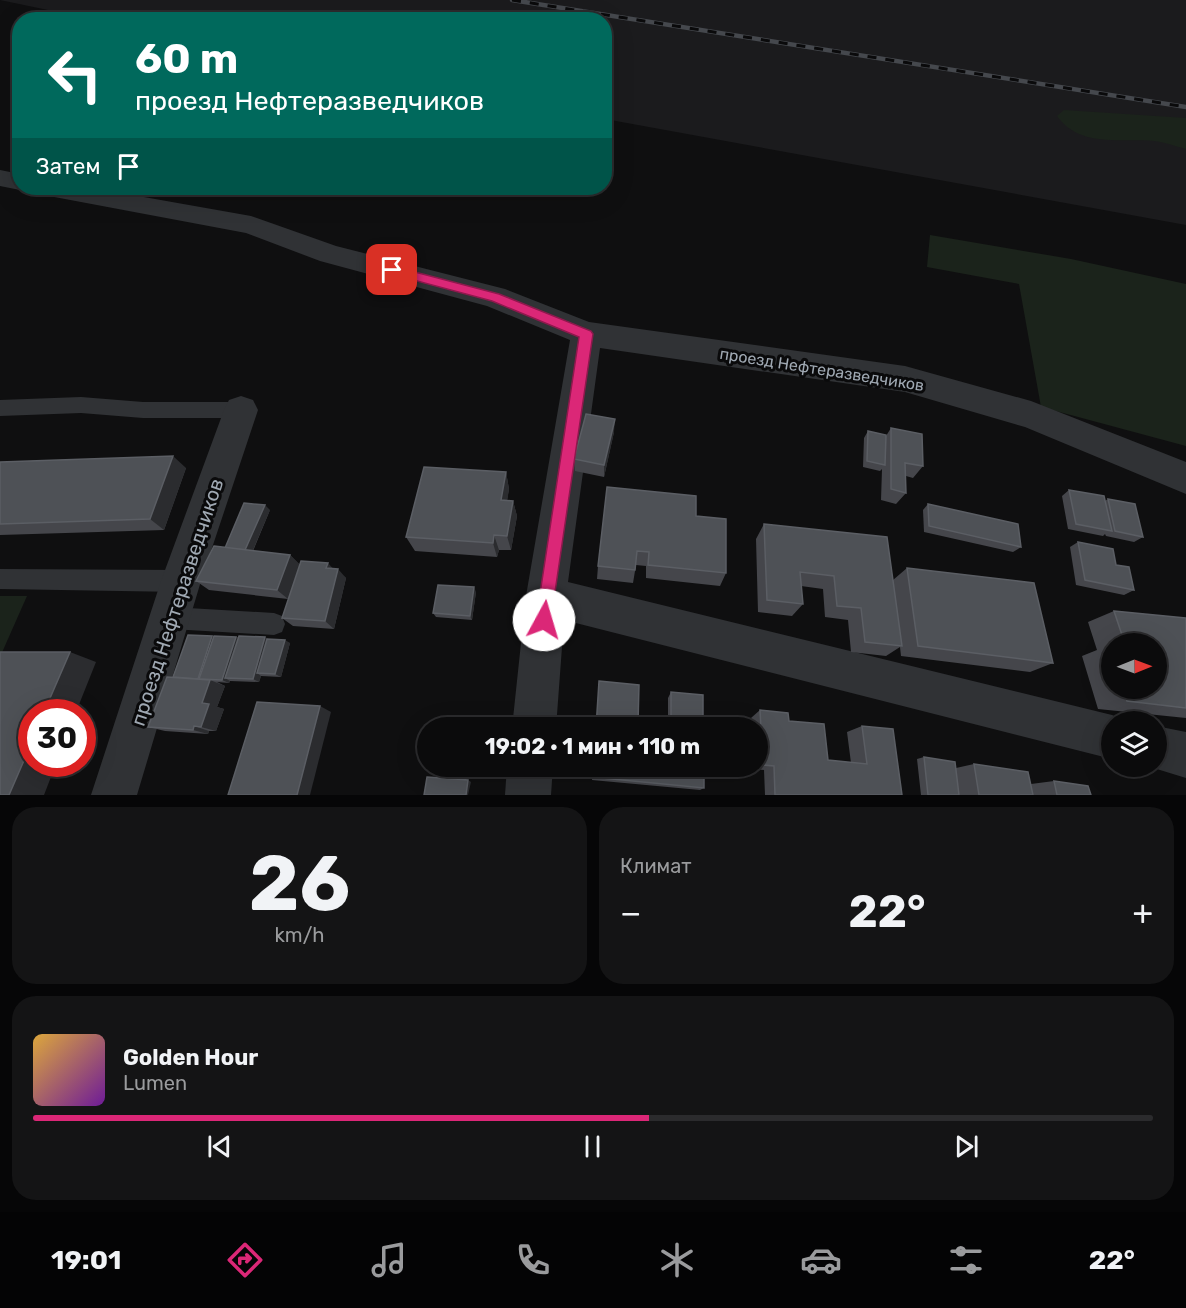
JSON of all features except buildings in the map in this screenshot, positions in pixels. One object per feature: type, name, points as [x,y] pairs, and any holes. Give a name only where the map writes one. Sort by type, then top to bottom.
[{"type":"street","name":"проезд Нефтеразведчиков","points":[[87,195],[251,225],[330,254],[495,297],[586,334],[905,379],[1031,415],[1186,478]]},
{"type":"street","points":[[535,717],[546,596],[586,334]]},
{"type":"street","name":"проезд Нефтеразведчиков","points":[[114,795],[181,581],[241,410]]},
{"type":"street","points":[[546,596],[1101,734]]},
{"type":"street","points":[[1167,751],[1186,755]]},
{"type":"street","points":[[528,795],[529,777]]},
{"type":"lane","points":[[0,408],[81,405],[143,410],[241,410]]},
{"type":"lane","points":[[0,579],[181,581]]},
{"type":"lane","points":[[171,618],[274,624]]},
{"type":"shaded area","points":[[0,0],[1186,0],[1186,225],[612,120],[612,12],[58,12]]},
{"type":"shaded area","points":[[1064,110],[1186,118],[1186,149],[1154,141],[1089,137],[1066,126],[1057,116]]},
{"type":"shaded area","points":[[930,235],[1071,259],[1186,284],[1186,446],[1041,407],[1019,284],[927,267]]},
{"type":"shaded area","points":[[0,596],[27,596],[0,657]]},
{"type":"railway","points":[[512,0],[588,12]]},
{"type":"railway","points":[[612,16],[1186,107]]},
{"type":"route","points":[[392,270],[495,297],[586,334],[544,620]]}]
